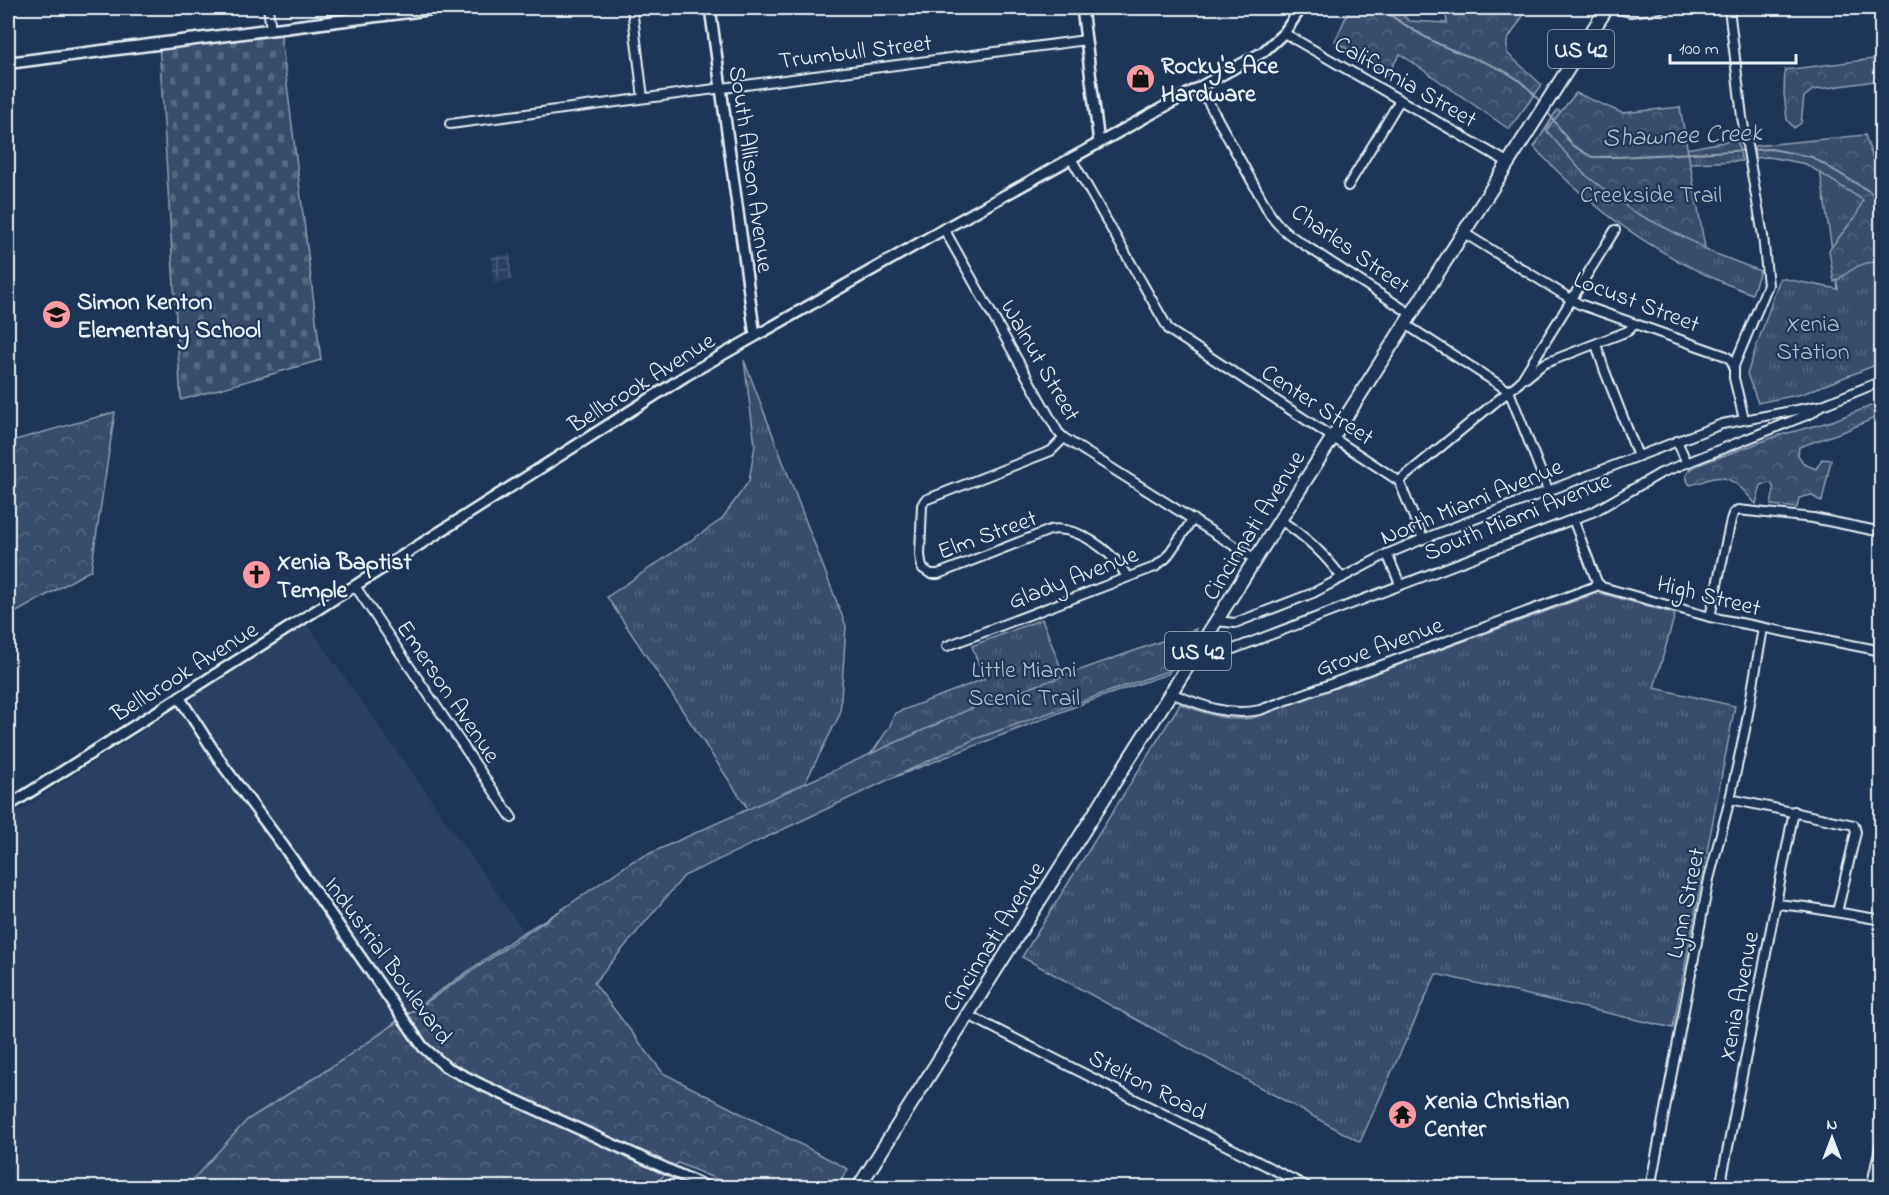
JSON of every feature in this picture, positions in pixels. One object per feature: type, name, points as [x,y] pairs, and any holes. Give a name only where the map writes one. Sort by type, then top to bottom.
[{"type":"highway","name":"Cincinnati Avenue","points":[[858,1188],[1255,559],[1607,8]]},
{"type":"main road","points":[[8,63],[440,8]]},
{"type":"street","points":[[268,8],[271,29]]},
{"type":"street","points":[[632,8],[643,98]]},
{"type":"street","name":"South Allison Avenue","points":[[710,8],[755,336]]},
{"type":"street","points":[[1082,8],[1100,143]]},
{"type":"street","name":"Bellbrook Avenue","points":[[8,806],[679,380],[944,229],[1263,52],[1284,33],[1301,8]]},
{"type":"street","points":[[1615,8],[1630,12],[1661,8]]},
{"type":"street","points":[[1729,8],[1746,143],[1768,285],[1734,366],[1734,378],[1744,419]]},
{"type":"street","name":"California Street","points":[[1284,33],[1509,163]]},
{"type":"street","name":"Trumbull Street","points":[[450,124],[1086,40]]},
{"type":"street","name":"Charles Street","points":[[1200,87],[1270,214],[1279,225],[1509,391]]},
{"type":"street","points":[[1348,186],[1400,100]]},
{"type":"street","name":"Center Street","points":[[1071,158],[1169,330],[1399,481]]},
{"type":"street","name":"Walnut Street","points":[[944,229],[1054,428],[1064,438],[1255,559]]},
{"type":"street","points":[[1520,382],[1615,230]]},
{"type":"street","name":"Locust Street","points":[[1464,233],[1572,300],[1726,356],[1734,366]]},
{"type":"street","points":[[1423,539],[1399,481],[1543,363],[1628,331],[1634,324]]},
{"type":"street","points":[[1596,344],[1638,456]]},
{"type":"street","name":"South Miami Avenue","points":[[1194,656],[1205,658],[1215,656],[1595,511],[1661,473],[1812,413],[1820,406],[1881,381]]},
{"type":"street","points":[[1509,391],[1548,490]]},
{"type":"street","name":"North Miami Avenue","points":[[1217,621],[1235,623],[1313,593],[1387,554],[1423,539],[1722,424],[1820,406]]},
{"type":"street","name":"Elm Street","points":[[1064,438],[1050,452],[926,500],[922,505],[920,546],[922,568],[931,574],[938,574],[1058,529],[1075,532],[1101,548],[1119,564],[1127,577]]},
{"type":"street","points":[[1677,441],[1687,463]]},
{"type":"street","points":[[1710,617],[1731,520],[1733,514],[1738,510],[1813,518],[1881,532]]},
{"type":"street","name":"Glady Avenue","points":[[947,646],[1155,567],[1162,562],[1192,519]]},
{"type":"street","points":[[1573,519],[1599,585]]},
{"type":"street","points":[[1280,520],[1314,545],[1342,578]]},
{"type":"street","points":[[1387,554],[1400,584]]},
{"type":"street","name":"High Street","points":[[1599,585],[1710,617],[1881,651]]},
{"type":"street","name":"Grove Avenue","points":[[1171,693],[1221,711],[1240,713],[1260,710],[1599,585]]},
{"type":"street","name":"Emerson Avenue","points":[[355,586],[512,818]]},
{"type":"street","name":"Lynn Street","points":[[1650,1188],[1709,879],[1746,725],[1763,628]]},
{"type":"street","name":"Industrial Boulevard","points":[[179,697],[225,768],[284,847],[423,1047],[446,1067],[482,1085],[709,1188]]},
{"type":"street","points":[[1730,799],[1852,824],[1856,828],[1837,912]]},
{"type":"street","name":"Xenia Avenue","points":[[1720,1188],[1794,811]]},
{"type":"street","points":[[1776,904],[1881,920]]},
{"type":"street","name":"Stelton Road","points":[[968,1016],[1310,1188]]},
{"type":"street","points":[[1871,1188],[1881,1138]]},
{"type":"shaded area","points":[[510,254],[512,280],[493,282],[491,256]]},
{"type":"shaded area","points":[[307,624],[526,934],[333,1066],[247,1120],[185,1187],[8,1188],[8,818]]},
{"type":"green space","points":[[1350,8],[1396,8],[1409,21],[1447,23],[1445,8],[1528,8],[1507,41],[1507,53],[1542,85],[1509,129],[1400,54],[1387,75],[1335,41]]},
{"type":"green space","points":[[280,28],[321,360],[181,400],[159,43]]},
{"type":"green space","points":[[1881,58],[1881,80],[1813,90],[1804,97],[1801,123],[1794,128],[1787,120],[1784,93],[1785,70]]},
{"type":"green space","points":[[1576,93],[1622,113],[1680,107],[1705,248],[1632,211],[1583,173],[1546,130]]},
{"type":"green space","name":"Creekside Trail","points":[[1557,110],[1620,140],[1655,150],[1676,150],[1737,139],[1742,161],[1690,163],[1703,249],[1760,271],[1752,294],[1721,282],[1662,252],[1607,215],[1557,171],[1534,147]]},
{"type":"green space","points":[[1865,135],[1881,183],[1881,264],[1875,262],[1862,264],[1834,282],[1829,250],[1856,216],[1863,200],[1806,164],[1769,157],[1755,158],[1754,146]]},
{"type":"green space","name":"Xenia Station","points":[[1818,158],[1881,190],[1881,363],[1802,394],[1758,403],[1747,374],[1780,278],[1838,289]]},
{"type":"green space","name":"Little Miami Scenic Trail","points":[[744,360],[846,626],[840,714],[805,783],[796,787],[865,759],[890,726],[895,713],[984,679],[972,646],[1042,619],[1066,681],[1195,632],[1168,674],[1084,703],[854,793],[686,870],[237,1187],[184,1188],[205,1168],[394,1023],[521,934],[748,809],[607,597],[721,520],[749,481],[755,445]]},
{"type":"green space","points":[[1881,402],[1881,415],[1845,431],[1799,447],[1798,455],[1804,464],[1816,469],[1822,459],[1831,460],[1822,502],[1811,495],[1799,498],[1797,508],[1771,505],[1774,489],[1771,483],[1761,485],[1756,504],[1738,485],[1720,477],[1690,485],[1687,481],[1688,472],[1701,464],[1777,436],[1832,421]]},
{"type":"green space","points":[[115,412],[91,570],[8,617],[8,442]]},
{"type":"green space","points":[[1594,594],[1604,594],[1675,614],[1654,688],[1735,706],[1673,1028],[1436,974],[1360,1142],[1022,957],[1180,704],[1224,718],[1253,718]]},
{"type":"green space","points":[[1196,629],[1173,669],[975,739],[684,876],[594,983],[663,1073],[848,1169],[837,1187],[735,1187],[678,1163],[650,1188],[185,1188],[247,1120],[333,1066],[633,861],[970,709]]},
{"type":"waterway","name":"Shawnee Creek","points":[[1379,8],[1435,42],[1508,73],[1530,90],[1541,103]]},
{"type":"waterway","name":"Shawnee Creek","points":[[1546,110],[1572,145],[1592,157],[1771,149],[1812,157],[1882,199]]},
{"type":"place","name":"Rocky's Ace Hardware","points":[[1140,79]]},
{"type":"place","name":"Simon Kenton Elementary School","points":[[56,315]]},
{"type":"place","name":"Xenia Baptist Temple","points":[[256,575]]},
{"type":"place","name":"Xenia Christian Center","points":[[1403,1114]]}]
